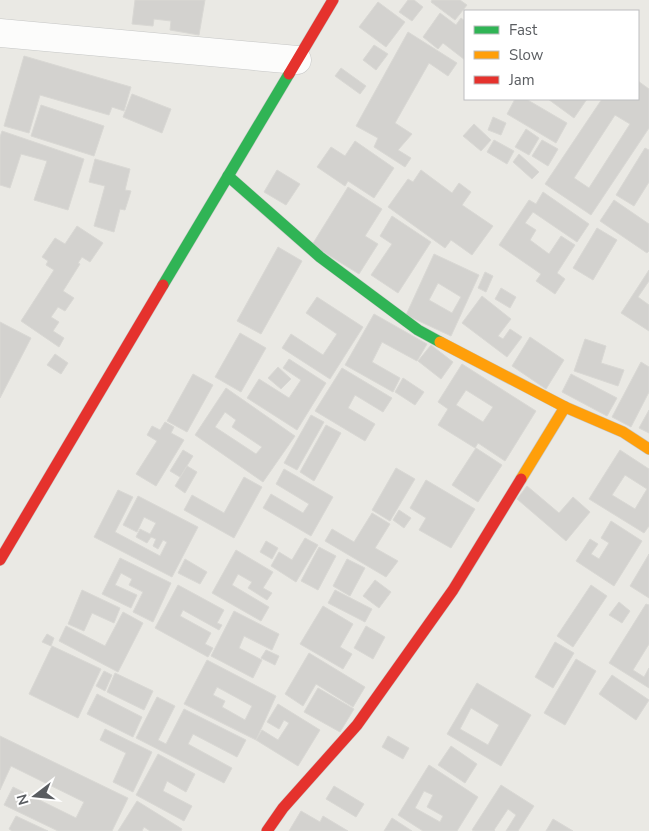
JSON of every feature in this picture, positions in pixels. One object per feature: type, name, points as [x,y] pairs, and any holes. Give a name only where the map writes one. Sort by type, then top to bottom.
[{"type":"street","points":[[0,560],[333,0]]},
{"type":"street","points":[[0,33],[297,60]]},
{"type":"street","points":[[228,176],[320,257],[418,330],[565,407],[623,432],[649,449]]},
{"type":"street","points":[[267,831],[283,808],[357,725],[442,606],[565,407]]},
{"type":"building","points":[[135,0],[205,0],[199,35],[170,30],[171,21],[154,19],[153,26],[132,24]]},
{"type":"building","points":[[408,0],[414,0],[423,7],[412,21],[399,12]]},
{"type":"building","points":[[432,0],[460,0],[467,5],[455,20],[431,2]]},
{"type":"building","points":[[378,2],[405,22],[386,47],[359,27]]},
{"type":"building","points":[[440,13],[456,25],[461,18],[464,20],[464,59],[443,43],[438,49],[423,37]]},
{"type":"building","points":[[408,32],[457,63],[448,76],[429,63],[395,123],[412,134],[398,150],[411,158],[405,167],[374,147],[378,138],[356,126]]},
{"type":"building","points":[[374,45],[388,54],[376,70],[363,60]]},
{"type":"building","points":[[24,56],[131,87],[124,111],[112,107],[109,115],[40,95],[29,133],[4,126]]},
{"type":"building","points":[[341,68],[366,86],[360,94],[335,76]]},
{"type":"building","points":[[639,82],[649,89],[649,128],[591,215],[545,184],[601,100],[639,100]],"holes":[[[615,115],[630,124],[589,188],[574,178]]]},
{"type":"building","points":[[132,94],[171,109],[162,133],[123,117]]},
{"type":"building","points":[[514,100],[528,100],[567,123],[556,143],[507,114]]},
{"type":"building","points":[[549,100],[586,100],[574,118]]},
{"type":"building","points":[[41,105],[104,126],[94,156],[31,136]]},
{"type":"building","points":[[493,117],[506,123],[501,135],[488,130]]},
{"type":"building","points":[[474,124],[491,140],[481,151],[463,136]]},
{"type":"building","points":[[526,129],[539,138],[529,155],[515,147]]},
{"type":"building","points":[[2,131],[84,159],[68,210],[34,200],[47,161],[21,154],[10,188],[0,185],[0,137]]},
{"type":"building","points":[[494,140],[514,151],[507,164],[487,152]]},
{"type":"building","points":[[542,140],[558,149],[548,166],[532,156]]},
{"type":"building","points":[[355,141],[394,168],[374,198],[348,181],[345,186],[317,167],[331,147],[345,156]]},
{"type":"building","points":[[645,148],[649,150],[649,182],[634,206],[616,195]]},
{"type":"building","points":[[519,154],[539,172],[532,179],[513,162]]},
{"type":"building","points":[[95,159],[130,169],[125,190],[131,191],[125,210],[120,209],[114,232],[94,226],[105,186],[89,182]]},
{"type":"building","points":[[277,170],[300,184],[286,205],[264,192]]},
{"type":"building","points":[[421,170],[452,193],[459,183],[471,192],[462,205],[493,226],[472,255],[451,240],[445,248],[388,207],[408,179],[413,182]]},
{"type":"building","points":[[348,187],[382,209],[365,236],[378,244],[359,274],[312,245]]},
{"type":"building","points":[[543,192],[589,224],[577,242],[533,212],[525,223],[536,230],[530,240],[549,254],[561,236],[575,245],[557,273],[565,279],[555,294],[536,281],[541,274],[499,245],[529,200],[536,204]]},
{"type":"building","points":[[614,200],[649,224],[649,251],[647,253],[600,221]]},
{"type":"building","points":[[392,216],[431,242],[398,293],[371,275],[392,244],[380,236]]},
{"type":"building","points":[[77,226],[103,243],[90,262],[82,257],[78,263],[80,264],[63,291],[74,298],[65,311],[58,307],[51,317],[59,322],[53,331],[64,338],[59,347],[21,321],[54,270],[46,265],[48,261],[42,257],[55,238],[65,244]]},
{"type":"building","points":[[597,228],[617,240],[593,280],[573,268]]},
{"type":"building","points":[[278,247],[302,261],[261,334],[237,321]]},
{"type":"building","points":[[434,254],[479,275],[451,336],[406,315]],"holes":[[[438,283],[461,297],[452,313],[429,300]]]},
{"type":"building","points":[[649,270],[649,281],[638,297],[649,305],[649,331],[621,313]]},
{"type":"building","points":[[485,272],[493,276],[486,292],[478,288]]},
{"type":"building","points":[[501,288],[516,297],[510,308],[495,299]]},
{"type":"building","points":[[482,296],[511,319],[498,336],[503,339],[510,329],[522,337],[507,357],[462,323]]},
{"type":"building","points":[[317,297],[363,327],[330,379],[282,348],[291,334],[323,355],[337,334],[306,313]]},
{"type":"building","points":[[374,314],[427,344],[417,361],[382,342],[372,362],[400,378],[393,392],[345,365]]},
{"type":"building","points":[[0,322],[31,338],[0,398]]},
{"type":"building","points":[[240,333],[266,348],[241,392],[215,377]]},
{"type":"building","points":[[530,337],[564,360],[546,389],[512,366]]},
{"type":"building","points":[[585,339],[606,346],[601,363],[624,370],[618,386],[574,371]]},
{"type":"building","points":[[431,345],[453,362],[441,379],[418,361]]},
{"type":"building","points":[[55,354],[68,363],[61,374],[47,365]]},
{"type":"building","points":[[289,359],[326,383],[297,430],[247,398],[259,379],[289,398],[301,380],[283,368]]},
{"type":"building","points":[[641,362],[649,367],[649,392],[631,427],[612,417]]},
{"type":"building","points":[[462,364],[536,411],[505,461],[478,443],[475,448],[438,425],[448,409],[438,402]],"holes":[[[466,390],[493,407],[483,422],[456,405]]]},
{"type":"building","points":[[278,367],[291,379],[281,389],[268,378]]},
{"type":"building","points":[[342,368],[392,398],[383,412],[355,395],[348,408],[375,424],[365,441],[315,411]]},
{"type":"building","points":[[193,374],[213,385],[187,432],[167,421]]},
{"type":"building","points":[[571,374],[617,398],[607,416],[562,392]]},
{"type":"building","points":[[403,378],[424,392],[415,405],[395,392]]},
{"type":"building","points":[[226,388],[295,436],[263,482],[195,435]],"holes":[[[225,412],[236,420],[232,427],[262,447],[256,454],[215,427]]]},
{"type":"building","points":[[649,410],[649,433],[639,428]]},
{"type":"building","points":[[311,415],[324,422],[297,470],[284,463]]},
{"type":"building","points":[[165,422],[174,427],[171,433],[184,440],[156,486],[136,474],[157,441],[147,435],[152,426],[160,430]]},
{"type":"building","points":[[326,425],[341,433],[314,481],[300,472]]},
{"type":"building","points":[[476,448],[502,465],[478,502],[452,485]]},
{"type":"building","points":[[183,450],[193,456],[180,477],[170,471]]},
{"type":"building","points":[[620,450],[649,469],[649,526],[644,533],[589,499]],"holes":[[[625,475],[647,489],[635,509],[612,495]]]},
{"type":"building","points":[[187,466],[197,472],[185,493],[175,486]]},
{"type":"building","points":[[396,468],[415,479],[390,521],[372,510]]},
{"type":"building","points":[[284,469],[333,497],[311,536],[263,508],[271,494],[303,513],[309,504],[276,484]]},
{"type":"building","points":[[244,477],[262,487],[234,538],[184,510],[192,495],[224,513]]},
{"type":"building","points":[[426,480],[475,509],[451,548],[419,530],[426,518],[410,508]]},
{"type":"building","points":[[527,486],[559,513],[573,497],[590,512],[566,541],[517,499]]},
{"type":"building","points":[[118,490],[133,497],[115,532],[160,556],[167,542],[163,540],[158,549],[153,546],[156,539],[151,537],[147,543],[136,537],[140,529],[150,534],[156,523],[144,517],[137,532],[123,525],[138,496],[198,527],[172,577],[94,537]]},
{"type":"building","points":[[399,510],[411,518],[404,528],[393,520]]},
{"type":"building","points":[[372,513],[390,524],[375,548],[398,561],[386,577],[325,541],[332,529],[354,542]]},
{"type":"building","points":[[611,521],[642,541],[614,586],[576,561],[590,539],[598,544],[591,554],[599,559],[609,543],[601,538]]},
{"type":"building","points":[[305,538],[318,545],[296,582],[271,566],[279,552],[292,560]]},
{"type":"building","points":[[266,541],[278,548],[272,559],[260,552]]},
{"type":"building","points":[[319,547],[336,556],[318,590],[301,581]]},
{"type":"building","points":[[236,550],[273,572],[263,588],[272,593],[267,600],[248,588],[252,582],[238,574],[232,585],[269,607],[261,621],[212,593]]},
{"type":"building","points":[[649,554],[649,598],[630,586]]},
{"type":"building","points":[[120,558],[171,583],[153,622],[133,612],[143,592],[129,585],[132,579],[121,573],[115,585],[137,595],[131,608],[102,594]]},
{"type":"building","points":[[185,559],[207,572],[200,584],[178,573]]},
{"type":"building","points":[[347,559],[365,568],[350,596],[333,586]]},
{"type":"building","points":[[375,580],[391,592],[379,608],[363,596]]},
{"type":"building","points":[[178,585],[224,610],[217,623],[222,625],[219,630],[183,610],[180,616],[211,633],[205,644],[213,648],[208,657],[155,628]]},
{"type":"building","points":[[591,585],[607,596],[573,647],[557,636]]},
{"type":"building","points":[[82,590],[120,608],[114,623],[92,613],[84,631],[68,624]]},
{"type":"building","points":[[335,590],[372,609],[365,622],[328,603]]},
{"type":"building","points":[[619,602],[630,611],[622,623],[609,615]]},
{"type":"building","points":[[646,604],[649,605],[649,644],[633,670],[644,677],[649,668],[649,688],[609,663]]},
{"type":"building","points":[[323,606],[353,624],[340,647],[352,654],[343,669],[300,644]]},
{"type":"building","points":[[234,611],[279,634],[272,650],[244,636],[239,648],[262,660],[253,678],[211,656]]},
{"type":"building","points":[[123,612],[143,623],[118,672],[59,641],[66,626],[105,646]]},
{"type":"building","points":[[366,626],[385,637],[373,659],[354,648]]},
{"type":"building","points":[[47,634],[54,638],[51,646],[42,642]]},
{"type":"building","points":[[555,642],[574,653],[553,688],[535,677]]},
{"type":"building","points":[[52,646],[101,669],[78,718],[29,694]]},
{"type":"building","points":[[266,650],[279,656],[275,665],[261,658]]},
{"type":"building","points":[[309,653],[365,687],[353,707],[316,684],[303,706],[285,694]]},
{"type":"building","points":[[576,659],[596,671],[565,725],[544,713]]},
{"type":"building","points":[[207,660],[276,696],[256,740],[184,704]],"holes":[[[217,687],[252,706],[245,720],[222,707],[225,701],[213,695]]]},
{"type":"building","points":[[104,671],[112,675],[105,691],[96,686]]},
{"type":"building","points":[[115,673],[153,691],[144,710],[107,692]]},
{"type":"building","points":[[612,675],[649,700],[636,720],[599,694]]},
{"type":"building","points":[[477,683],[531,715],[501,766],[447,734]],"holes":[[[471,708],[499,725],[488,745],[460,729]]]},
{"type":"building","points":[[318,688],[354,709],[340,732],[304,712]]},
{"type":"building","points":[[97,694],[142,717],[133,737],[87,714]]},
{"type":"building","points":[[157,697],[175,706],[158,740],[166,744],[184,709],[246,740],[237,757],[193,734],[188,744],[232,768],[224,783],[136,738]]},
{"type":"building","points":[[278,704],[320,730],[298,766],[256,740],[262,730],[278,740],[289,723],[284,720],[279,729],[267,722]]},
{"type":"building","points":[[105,729],[152,752],[133,792],[113,782],[126,753],[100,740]]},
{"type":"building","points":[[0,736],[128,798],[112,831],[58,831],[4,805],[13,787],[76,818],[84,802],[11,766],[0,790]]},
{"type":"building","points":[[388,736],[409,748],[403,759],[382,747]]},
{"type":"building","points":[[451,746],[477,764],[465,783],[438,765]]},
{"type":"building","points":[[158,754],[195,774],[186,792],[167,781],[163,791],[192,806],[184,821],[136,795]]},
{"type":"building","points":[[429,765],[478,797],[457,831],[423,831],[398,815]],"holes":[[[424,791],[433,795],[427,807],[443,816],[440,822],[415,808]]]},
{"type":"building","points":[[501,785],[534,806],[518,831],[506,831],[516,815],[508,809],[495,831],[472,830]]},
{"type":"building","points":[[334,786],[364,804],[356,817],[326,799]]},
{"type":"building","points":[[137,801],[182,829],[181,831],[150,831],[144,827],[142,831],[118,831]]},
{"type":"building","points":[[301,811],[320,822],[323,816],[348,831],[289,831]]},
{"type":"building","points":[[16,816],[48,831],[12,831],[9,829]]},
{"type":"building","points":[[392,818],[412,831],[384,831]]},
{"type":"building","points":[[553,819],[573,831],[546,831]]},
{"type":"traffic: fast","points":[[163,285],[289,74]]},
{"type":"traffic: fast","points":[[228,176],[320,257],[418,330],[440,342]]},
{"type":"traffic: slow","points":[[440,342],[565,407],[623,432],[649,449]]},
{"type":"traffic: slow","points":[[521,479],[565,407]]},
{"type":"traffic: jam","points":[[289,74],[333,0]]},
{"type":"traffic: jam","points":[[0,560],[163,285]]},
{"type":"traffic: jam","points":[[267,831],[283,808],[357,725],[453,590],[521,479]]}]
